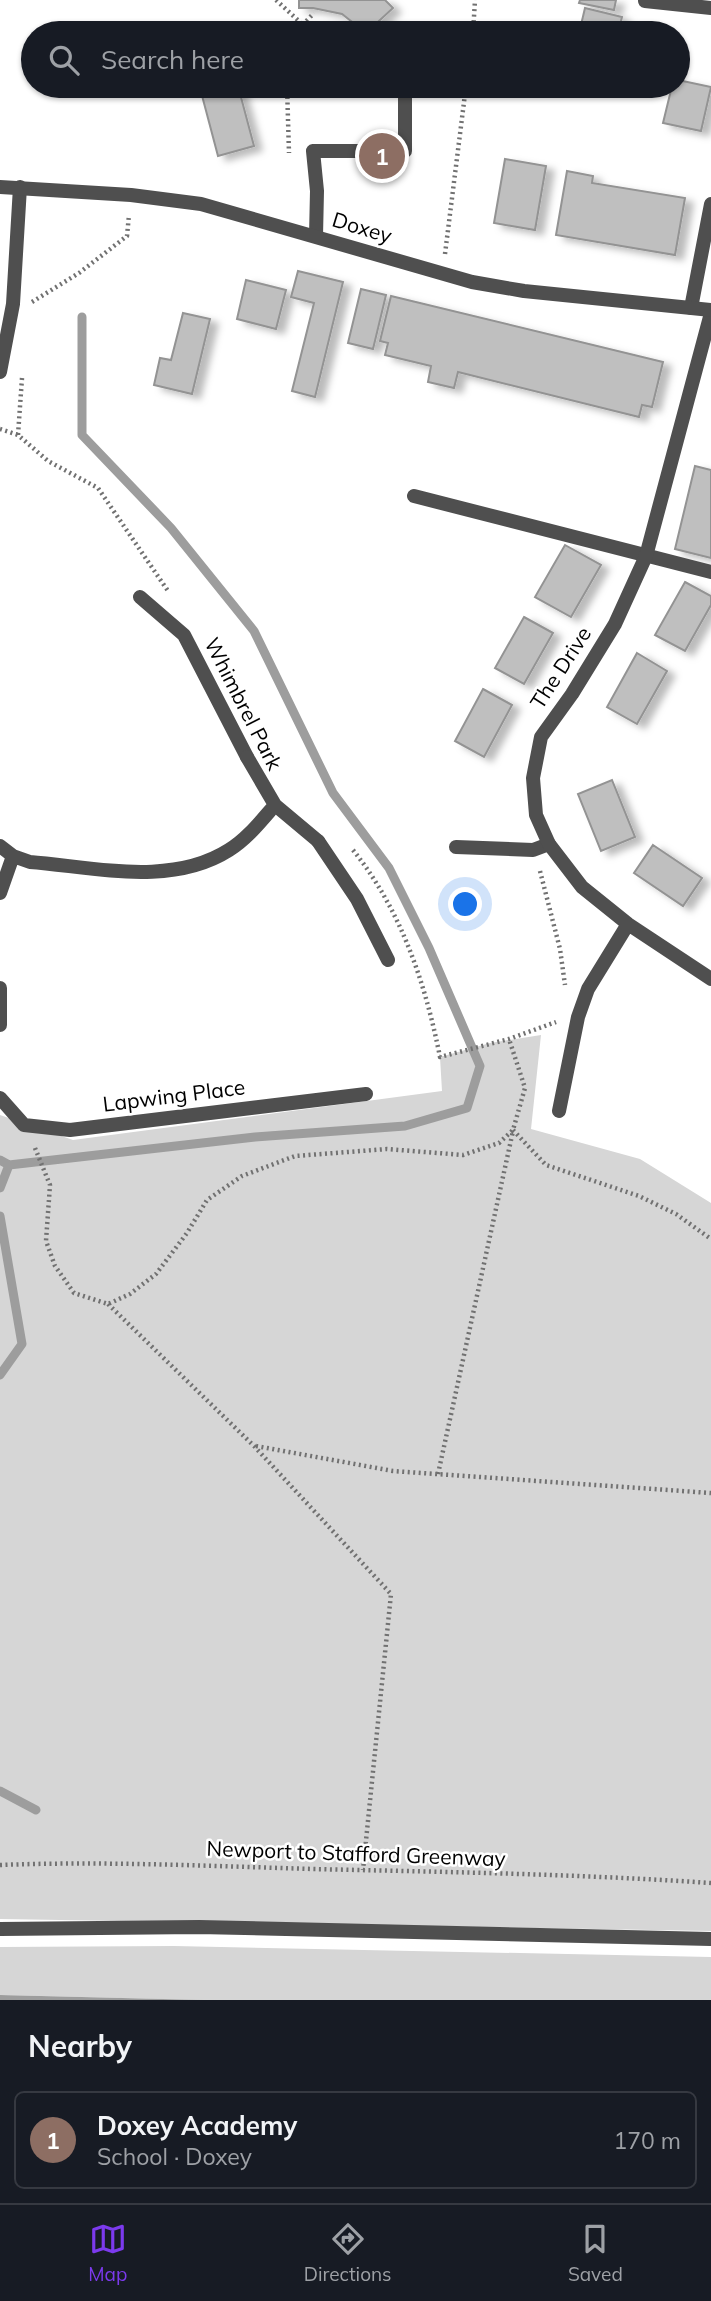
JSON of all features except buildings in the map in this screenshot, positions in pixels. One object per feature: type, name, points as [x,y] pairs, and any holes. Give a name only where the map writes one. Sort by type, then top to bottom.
[{"type":"street","points":[[645,1],[711,8]]},
{"type":"street","points":[[316,236],[317,191],[313,151],[404,151],[405,98]]},
{"type":"street","name":"Doxey","points":[[0,187],[131,195],[201,204],[472,282],[524,292],[711,311]]},
{"type":"street","points":[[0,372],[13,304],[19,187]]},
{"type":"street","points":[[691,308],[711,204]]},
{"type":"street","name":"The Drive","points":[[711,311],[646,556],[615,624],[572,694],[541,737],[533,778],[536,816],[548,844],[582,887],[628,924],[711,979]]},
{"type":"street","points":[[414,496],[711,572]]},
{"type":"street","name":"Whimbrel Park","points":[[141,597],[184,635],[275,805],[318,842],[357,899],[388,960]]},
{"type":"street","points":[[0,846],[12,856],[30,862],[145,872],[190,868],[230,849],[275,805]]},
{"type":"street","points":[[456,847],[533,850],[548,844]]},
{"type":"street","points":[[0,893],[12,856]]},
{"type":"street","points":[[559,1111],[578,1017],[588,989],[628,924]]},
{"type":"street","points":[[0,988],[0,1025]]},
{"type":"street","name":"Lapwing Place","points":[[0,1098],[24,1125],[70,1130],[366,1094]]},
{"type":"street","points":[[0,1929],[200,1927],[711,1939]]},
{"type":"path","points":[[276,0],[299,21]]},
{"type":"path","points":[[474,21],[475,0]]},
{"type":"path","points":[[304,21],[314,13]]},
{"type":"path","points":[[444,262],[464,98]]},
{"type":"path","points":[[13,304],[38,301],[127,236],[131,195]]},
{"type":"path","points":[[0,429],[18,435]]},
{"type":"path","points":[[533,850],[555,925],[567,998]]},
{"type":"path","points":[[464,1052],[566,1018]]},
{"type":"path","points":[[438,1474],[513,1130],[525,1088],[509,1039]]},
{"type":"path","points":[[513,1130],[546,1166],[639,1196],[676,1214],[711,1239]]},
{"type":"path","points":[[108,1304],[130,1294],[156,1274],[187,1233],[207,1200],[242,1176],[295,1156],[387,1149],[463,1155],[499,1143],[513,1130]]},
{"type":"path","points":[[38,1154],[50,1185],[46,1241],[55,1266],[74,1293],[108,1304],[254,1446],[391,1594],[363,1870]]},
{"type":"path","points":[[254,1446],[393,1471],[711,1493]]},
{"type":"path","name":"Newport to Stafford Greenway","points":[[0,1865],[68,1863],[363,1870],[711,1883]]},
{"type":"shaded area","points":[[541,1035],[531,1129],[640,1159],[711,1203],[711,1931],[0,1919],[0,1115],[73,1140],[442,1091],[440,1057],[490,1043]]},
{"type":"shaded area","points":[[174,1946],[711,1957],[711,2000],[204,2000],[0,1995],[0,1947]]},
{"type":"shaded area","points":[[0,1995],[204,2000],[0,2000]]},
{"type":"waterway","points":[[0,1160],[9,1165],[255,1137],[405,1126],[467,1108],[480,1066],[429,948],[389,868],[333,793],[254,631],[171,528],[82,435],[82,317]]},
{"type":"waterway","points":[[0,1188],[9,1165]]},
{"type":"waterway","points":[[0,1216],[22,1344],[0,1375]]},
{"type":"waterway","points":[[0,1791],[36,1810]]},
{"type":"place","name":"Doxey Academy","points":[[382,156]]}]
